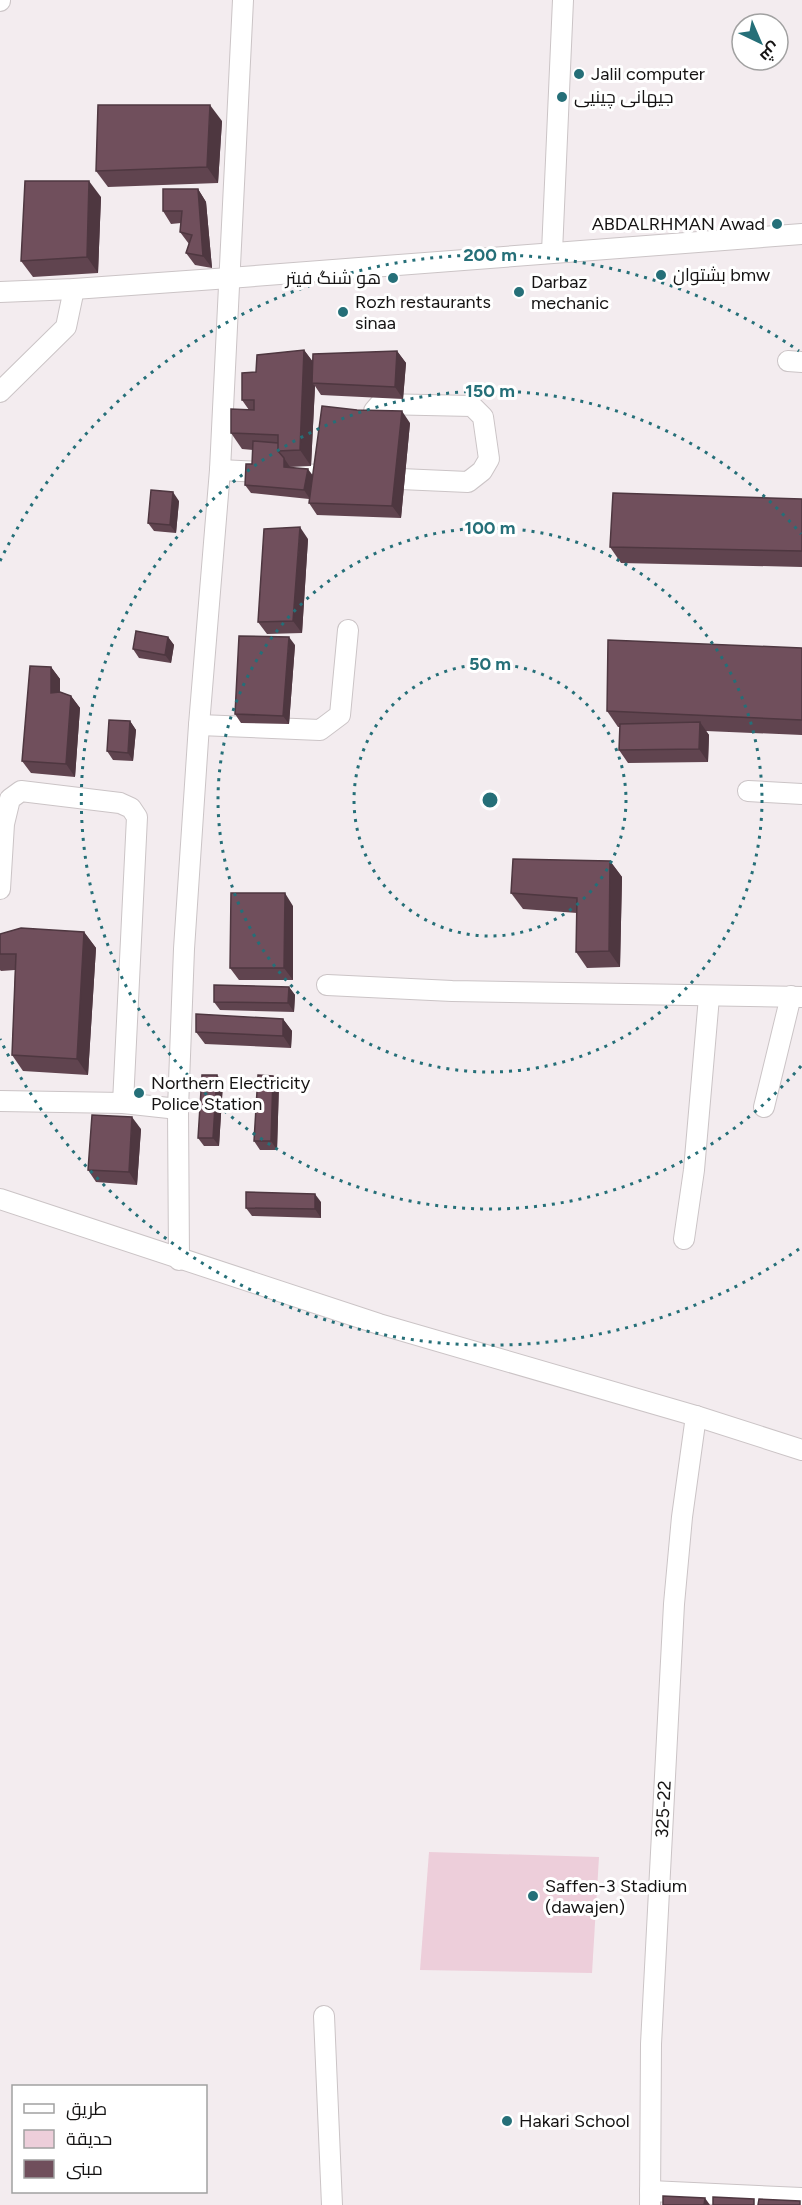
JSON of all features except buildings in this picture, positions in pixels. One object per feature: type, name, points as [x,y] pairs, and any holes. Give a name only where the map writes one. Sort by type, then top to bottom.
[{"type":"street","points":[[179,1260],[178,1109],[184,949],[199,725],[220,470],[243,0]]},
{"type":"street","points":[[552,252],[562,0]]},
{"type":"street","points":[[0,292],[229,278],[802,234]]},
{"type":"street","points":[[0,392],[66,327],[74,289]]},
{"type":"street","points":[[220,470],[372,478],[468,482],[482,471],[489,459],[483,417],[472,406],[380,404],[374,411],[372,478]]},
{"type":"street","points":[[199,725],[320,730],[340,715],[348,630]]},
{"type":"street","points":[[0,889],[4,824],[10,799],[21,791],[120,803],[131,808],[137,817],[123,1103]]},
{"type":"street","points":[[748,791],[802,794]]},
{"type":"street","points":[[327,985],[452,990],[797,996],[764,1107]]},
{"type":"street","points":[[684,1239],[694,1170],[709,996]]},
{"type":"street","points":[[0,1101],[123,1103],[178,1109]]},
{"type":"street","points":[[0,1199],[179,1260],[432,1341],[696,1416],[802,1450]]},
{"type":"street","name":"325-22","points":[[650,2198],[651,2044],[674,1604],[682,1517],[696,1416]]},
{"type":"street","points":[[324,2016],[332,2205]]},
{"type":"street","points":[[650,2198],[802,2198]]},
{"type":"green space","points":[[429,1852],[599,1857],[592,1973],[420,1970]]},
{"type":"place","name":"Jalil computer","points":[[579,74]]},
{"type":"place","name":"جیهانی چینیی","points":[[562,97]]},
{"type":"place","name":"ABDALRHMAN Awad","points":[[777,224]]},
{"type":"place","name":"بشتوان bmw","points":[[661,275]]},
{"type":"place","name":"هو شنگ فيتر","points":[[393,278]]},
{"type":"place","name":"Darbaz mechanic","points":[[519,292]]},
{"type":"place","name":"Rozh restaurants sinaa","points":[[343,312]]},
{"type":"place","name":"Northern Electricity Police Station","points":[[139,1093]]},
{"type":"place","name":"Saffen-3 Stadium (dawajen)","points":[[533,1896]]},
{"type":"place","name":"Hakari School","points":[[507,2121]]}]
